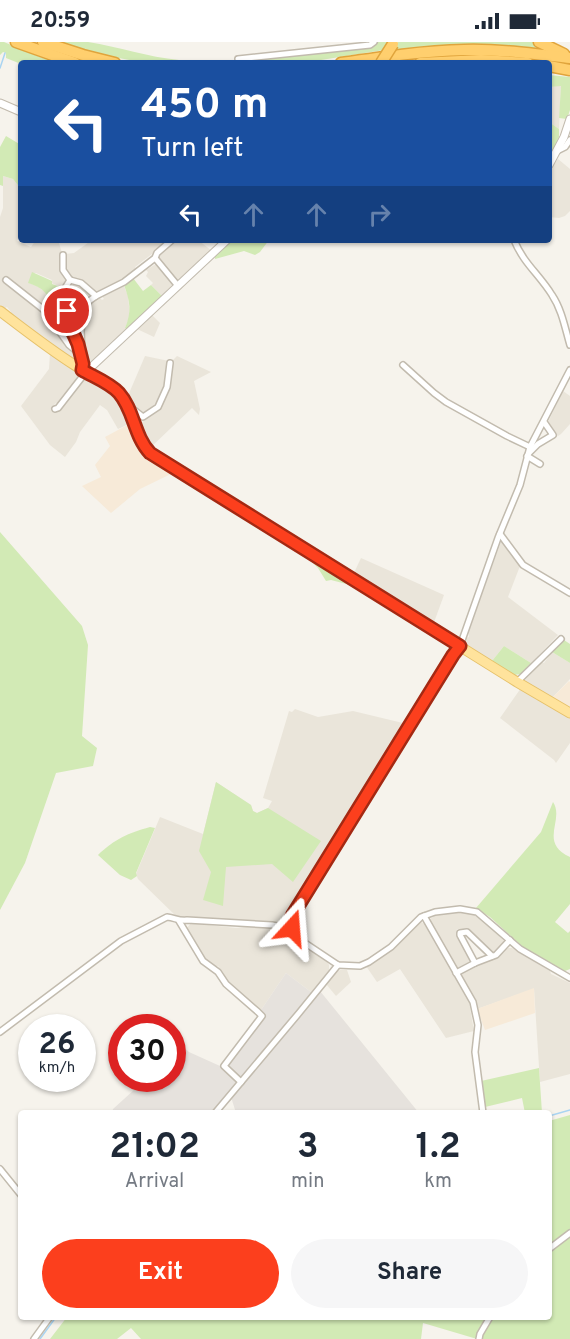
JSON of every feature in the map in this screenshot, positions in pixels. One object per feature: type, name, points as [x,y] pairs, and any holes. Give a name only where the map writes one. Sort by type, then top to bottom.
[{"type":"highway","points":[[16,42],[67,60]]},
{"type":"highway","points":[[43,42],[103,60]]},
{"type":"highway","points":[[539,42],[570,57]]},
{"type":"highway","points":[[383,60],[394,43]]},
{"type":"highway","points":[[365,60],[466,50],[511,51],[570,57]]},
{"type":"highway","points":[[552,69],[570,70]]},
{"type":"main road","points":[[0,311],[47,347],[119,393],[145,447],[156,457],[570,713]]},
{"type":"street","points":[[238,59],[370,45],[374,42]]},
{"type":"street","points":[[0,103],[18,111]]},
{"type":"street","points":[[552,160],[570,119]]},
{"type":"street","points":[[557,151],[570,140]]},
{"type":"street","points":[[86,370],[82,352],[82,321],[89,301],[124,282],[155,258],[157,253],[169,243]]},
{"type":"street","points":[[55,409],[86,370],[223,243]]},
{"type":"street","points":[[515,243],[523,260],[551,293],[570,345]]},
{"type":"street","points":[[63,255],[63,270],[70,280],[81,283],[96,296]]},
{"type":"street","points":[[155,258],[178,286]]},
{"type":"street","points":[[6,280],[44,310],[69,345],[80,354]]},
{"type":"street","points":[[70,280],[64,293],[71,328],[86,370]]},
{"type":"street","points":[[128,408],[143,417],[158,407],[167,387],[170,363]]},
{"type":"street","points":[[403,365],[446,402],[530,447]]},
{"type":"street","points":[[570,370],[530,447],[520,485],[460,646],[292,916],[292,928],[299,939],[338,965],[360,966],[391,947],[421,917],[435,912],[460,909],[477,912],[520,949],[570,978]]},
{"type":"street","points":[[527,455],[538,444],[553,435],[544,422]]},
{"type":"street","points":[[527,455],[540,464]]},
{"type":"street","points":[[500,534],[523,566],[570,593]]},
{"type":"street","points":[[517,682],[561,639]]},
{"type":"street","points":[[424,916],[473,1002],[478,1025],[475,1052],[483,1110]]},
{"type":"street","points":[[0,1032],[121,940],[167,917],[173,918],[179,921],[203,961],[218,972],[226,984],[262,1016],[224,1066],[242,1082]]},
{"type":"street","points":[[179,921],[292,928]]},
{"type":"street","points":[[475,963],[460,933],[467,932],[492,956]]},
{"type":"street","points":[[456,973],[496,955],[510,940]]},
{"type":"street","points":[[218,1110],[338,965]]},
{"type":"street","points":[[0,1169],[18,1191]]},
{"type":"street","points":[[552,1247],[570,1233]]},
{"type":"street","points":[[34,1339],[48,1320]]},
{"type":"street","points":[[479,1339],[488,1320]]},
{"type":"shaded area","points":[[561,85],[559,129],[552,124],[552,86]]},
{"type":"shaded area","points":[[558,159],[570,169],[570,211],[559,218],[552,217],[552,167]]},
{"type":"shaded area","points":[[3,176],[13,179],[18,185],[18,243],[31,247],[34,243],[59,243],[62,253],[60,271],[68,278],[64,288],[36,273],[32,273],[29,283],[39,287],[54,304],[65,312],[77,341],[77,349],[39,301],[15,282],[8,280],[38,305],[74,350],[81,365],[10,314],[7,307],[4,309],[0,307],[0,217],[3,208]]},
{"type":"shaded area","points":[[88,243],[166,243],[135,267],[137,271],[128,278],[97,293],[83,280],[73,279],[65,270],[65,254],[74,253]]},
{"type":"shaded area","points":[[171,243],[202,243],[212,251],[181,281],[175,280],[157,256]]},
{"type":"shaded area","points":[[156,264],[174,284],[163,297],[146,276],[148,272],[146,270]]},
{"type":"shaded area","points":[[71,283],[82,285],[93,295],[79,336],[77,332],[74,332],[65,290]]},
{"type":"shaded area","points":[[124,286],[128,296],[130,316],[125,328],[128,330],[91,365],[83,348],[84,316],[91,300],[99,297],[102,300],[104,299],[102,296]]},
{"type":"shaded area","points":[[152,315],[160,323],[154,337],[137,329]]},
{"type":"shaded area","points":[[50,353],[83,374],[59,404],[56,403],[51,410],[56,412],[60,410],[86,375],[113,391],[131,423],[118,429],[107,410],[100,405],[65,457],[50,445],[21,406],[49,369]]},
{"type":"shaded area","points":[[145,356],[169,361],[165,387],[160,398],[143,414],[131,405],[127,398]]},
{"type":"shaded area","points":[[177,356],[211,372],[194,381],[200,409],[199,415],[192,408],[151,447],[139,425],[161,406],[165,393],[170,388],[168,384],[172,361]]},
{"type":"shaded area","points":[[563,391],[570,396],[570,424],[558,436],[548,422]]},
{"type":"shaded area","points":[[131,423],[141,445],[175,472],[140,489],[111,513],[82,486],[101,477],[95,465],[110,446],[105,437]]},
{"type":"shaded area","points":[[503,541],[520,566],[508,597],[558,635],[531,663],[504,646],[492,661],[467,645],[468,632]]},
{"type":"shaded area","points":[[361,558],[444,595],[433,625],[353,575]]},
{"type":"shaded area","points":[[552,652],[570,663],[570,679],[552,698],[525,680],[542,662],[544,663]]},
{"type":"shaded area","points":[[570,682],[570,709],[552,698]]},
{"type":"shaded area","points":[[521,688],[570,717],[570,743],[556,763],[500,718]]},
{"type":"shaded area","points":[[295,709],[318,717],[353,711],[407,724],[284,921],[276,924],[179,919],[138,879],[136,874],[160,817],[203,834],[216,782],[251,805],[253,811],[257,813],[268,808],[272,801],[263,798],[289,711],[292,712]]},
{"type":"shaded area","points":[[464,912],[473,914],[482,920],[505,942],[493,954],[464,929],[457,929],[456,932],[472,960],[457,968],[429,920],[436,915]]},
{"type":"shaded area","points":[[421,922],[425,924],[469,1002],[474,1031],[446,1038],[400,969],[377,982],[366,966]]},
{"type":"shaded area","points":[[191,923],[236,928],[254,926],[276,928],[327,962],[329,970],[311,992],[286,973],[261,1010],[239,994],[225,979],[218,966],[214,968],[204,959],[186,929]]},
{"type":"shaded area","points":[[508,948],[512,948],[550,971],[551,974],[570,983],[570,1074],[540,1082],[534,989],[477,1009],[460,974],[491,958],[494,960]]},
{"type":"shaded area","points":[[340,970],[347,970],[351,982],[336,996],[326,984]]},
{"type":"shaded area","points":[[286,973],[311,992],[320,991],[417,1110],[235,1110],[228,1096],[215,1110],[113,1110],[132,1092],[186,1092],[186,1049],[220,1066],[258,1020],[261,1010]]},
{"type":"shaded area","points":[[534,988],[535,1013],[485,1030],[477,1009]]},
{"type":"green space","points":[[0,42],[4,42],[49,60],[18,60],[18,63],[6,58],[6,53],[3,52],[0,55]]},
{"type":"green space","points":[[61,42],[88,42],[179,60],[129,60],[98,54]]},
{"type":"green space","points":[[390,42],[384,50],[321,60],[243,60],[276,58]]},
{"type":"green space","points":[[398,42],[536,42],[555,52],[474,45],[393,50]]},
{"type":"green space","points":[[552,75],[570,77],[570,110],[567,119],[559,118],[561,86],[552,87]]},
{"type":"green space","points":[[552,124],[559,129],[559,137],[552,153]]},
{"type":"green space","points":[[6,136],[18,143],[18,185],[13,179],[3,176],[3,186],[0,185],[0,147]]},
{"type":"green space","points":[[227,243],[267,243],[255,255],[244,251],[215,259],[215,255]]},
{"type":"green space","points":[[32,272],[64,288],[65,312],[43,290],[28,283]]},
{"type":"green space","points":[[133,278],[143,291],[151,285],[163,297],[128,330],[125,328],[129,317],[129,306],[124,285]]},
{"type":"green space","points":[[0,532],[82,626],[88,645],[82,736],[97,748],[93,766],[56,773],[25,863],[0,910]]},
{"type":"green space","points":[[312,557],[352,582],[350,585],[331,580],[326,581],[311,561]]},
{"type":"green space","points":[[564,640],[570,644],[570,663],[552,652]]},
{"type":"green space","points":[[504,646],[531,663],[521,674],[514,675],[492,661]]},
{"type":"green space","points":[[216,782],[251,805],[253,811],[257,813],[268,808],[321,841],[293,882],[272,864],[226,867],[223,906],[203,900],[211,872],[199,851]]},
{"type":"green space","points":[[553,802],[556,809],[554,838],[556,845],[570,857],[570,904],[555,922],[568,933],[570,931],[570,969],[565,971],[524,948],[490,917],[476,908],[541,832]]},
{"type":"green space","points":[[150,827],[155,828],[136,873],[137,876],[131,880],[120,875],[98,855],[122,837]]},
{"type":"green space","points":[[539,1068],[542,1110],[524,1110],[522,1098],[485,1107],[481,1081]]},
{"type":"green space","points":[[570,1115],[570,1339],[477,1339],[423,1323],[421,1339],[141,1339],[131,1328],[117,1339],[50,1339],[65,1320],[552,1320],[552,1120]]},
{"type":"waterway","points":[[0,68],[5,53]]},
{"type":"waterway","points":[[552,1115],[570,1110]]},
{"type":"waterway","points":[[40,1339],[54,1320]]},
{"type":"route","points":[[67,311],[77,340],[83,364],[82,370],[119,393],[128,408],[140,439],[150,453],[460,646],[292,916],[292,928]]}]
